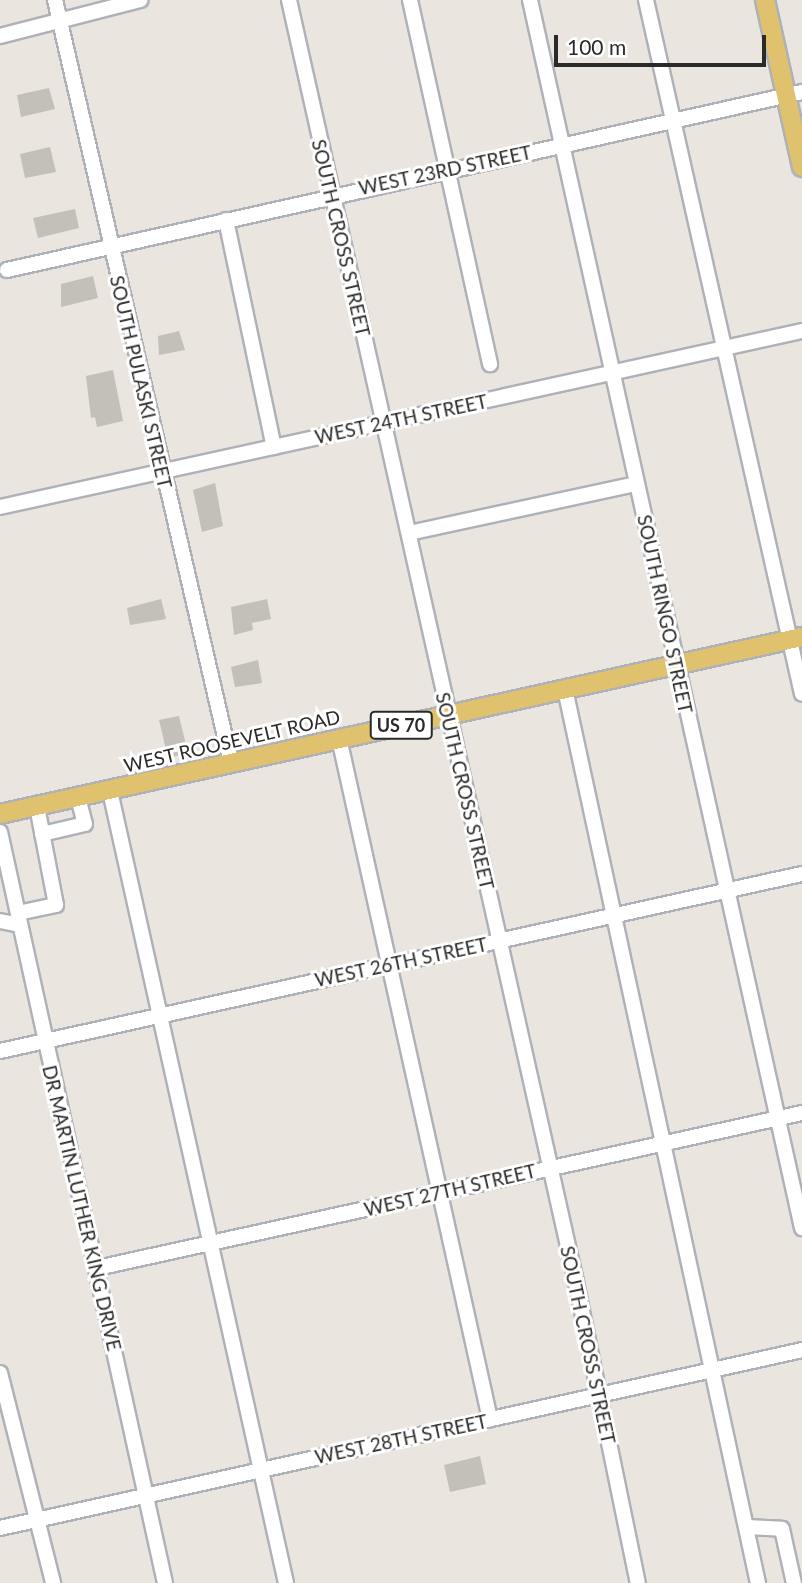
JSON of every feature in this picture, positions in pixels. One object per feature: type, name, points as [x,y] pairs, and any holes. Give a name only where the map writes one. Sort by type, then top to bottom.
[{"type":"main road","points":[[765,0],[794,94],[802,167]]},
{"type":"main road","name":"WEST ROOSEVELT ROAD","points":[[0,814],[797,638]]},
{"type":"street","name":"SOUTH PULASKI STREET","points":[[55,0],[161,472],[231,763]]},
{"type":"street","points":[[0,36],[140,0]]},
{"type":"street","name":"SOUTH CROSS STREET","points":[[289,0],[550,1168],[638,1583]]},
{"type":"street","points":[[410,0],[490,364]]},
{"type":"street","name":"SOUTH RINGO STREET","points":[[530,0],[610,373],[802,1228]]},
{"type":"street","points":[[646,0],[797,638],[802,694]]},
{"type":"street","name":"WEST 23RD STREET","points":[[8,270],[331,194],[676,122],[794,94]]},
{"type":"street","points":[[226,219],[274,447]]},
{"type":"street","name":"WEST 24TH STREET","points":[[0,507],[802,331]]},
{"type":"street","points":[[409,533],[636,484]]},
{"type":"street","points":[[565,689],[616,915],[758,1583]]},
{"type":"street","points":[[339,738],[490,1419]]},
{"type":"street","points":[[110,791],[264,1469],[286,1583]]},
{"type":"street","points":[[42,834],[85,824],[79,798]]},
{"type":"street","points":[[0,921],[19,919],[56,905],[37,806]]},
{"type":"street","name":"DR MARTIN LUTHER KING DRIVE","points":[[0,832],[5,875],[19,919],[165,1583]]},
{"type":"street","name":"WEST 26TH STREET","points":[[0,1051],[802,874]]},
{"type":"street","name":"WEST 27TH STREET","points":[[97,1268],[665,1144],[778,1116],[802,1113]]},
{"type":"street","name":"WEST 28TH STREET","points":[[0,1528],[802,1350]]},
{"type":"street","points":[[0,1373],[53,1583]]},
{"type":"street","points":[[747,1528],[782,1529],[794,1583]]},
{"type":"building","points":[[49,88],[55,109],[21,117],[17,95]]},
{"type":"building","points":[[50,147],[56,172],[25,178],[20,154]]},
{"type":"building","points":[[75,209],[79,228],[38,238],[33,218]]},
{"type":"building","points":[[93,276],[98,298],[61,307],[61,284]]},
{"type":"building","points":[[179,331],[185,350],[159,355],[158,336]]},
{"type":"building","points":[[113,370],[123,421],[97,427],[95,417],[91,418],[86,376]]},
{"type":"building","points":[[215,483],[223,526],[202,532],[193,490]]},
{"type":"building","points":[[161,599],[166,619],[130,625],[127,608]]},
{"type":"building","points":[[267,599],[271,619],[252,623],[253,630],[234,635],[231,607]]},
{"type":"building","points":[[258,660],[262,683],[235,687],[231,667]]},
{"type":"building","points":[[179,716],[188,753],[168,758],[159,720]]},
{"type":"building","points":[[480,1456],[486,1484],[450,1492],[444,1465]]}]
